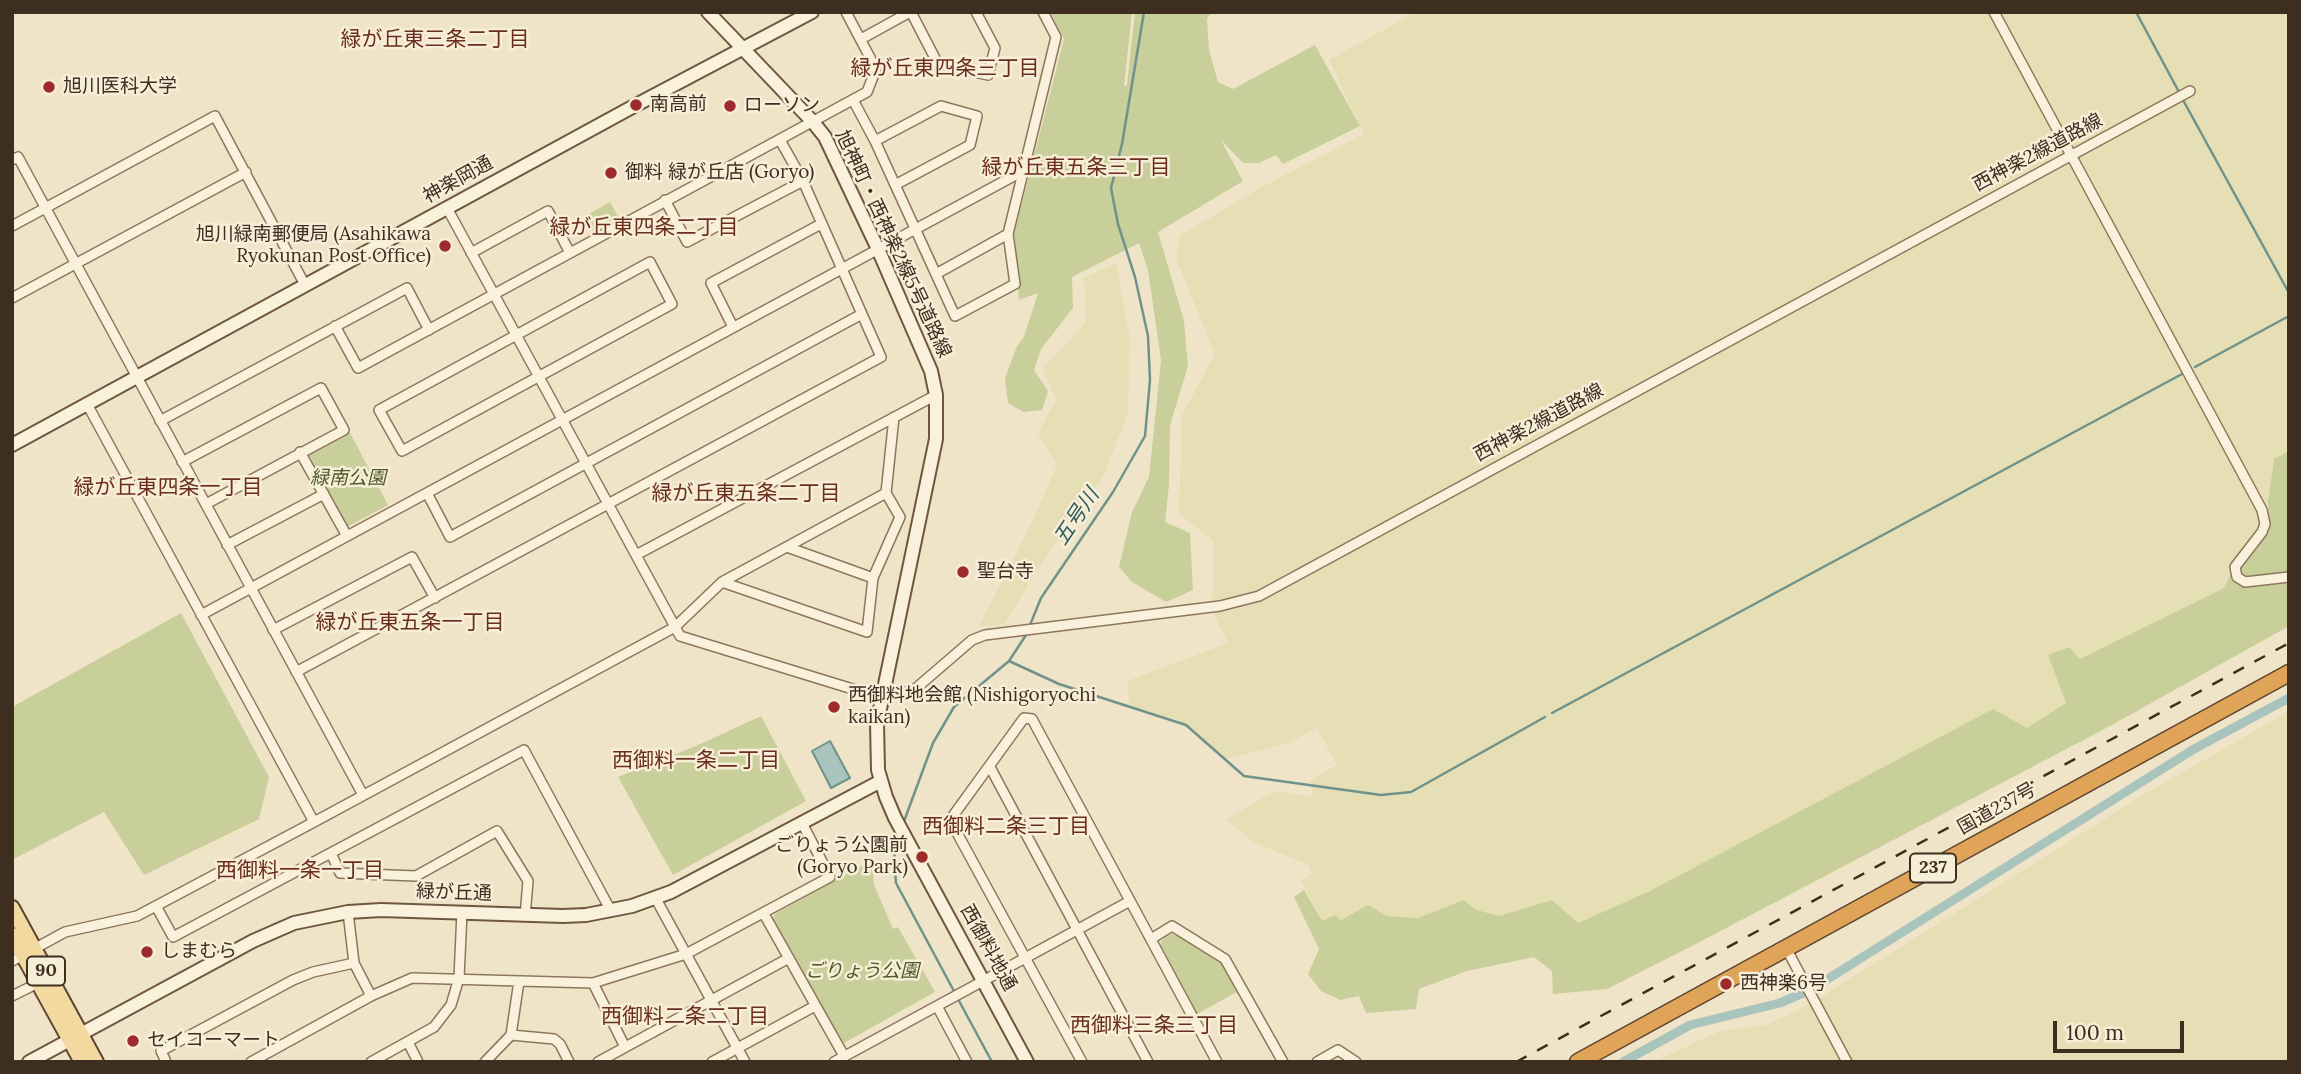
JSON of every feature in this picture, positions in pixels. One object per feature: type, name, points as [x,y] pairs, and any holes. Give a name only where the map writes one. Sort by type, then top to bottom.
[{"type":"highway","name":"国道237号","points":[[1578,1062],[2289,673]]},
{"type":"main road","name":"90","points":[[12,908],[23,955]]},
{"type":"main road","name":"90","points":[[12,935],[23,955],[44,979],[75,1036],[96,1062]]},
{"type":"main road","name":"90","points":[[75,1036],[82,1062]]},
{"type":"street","name":"旭神町・西神楽2線5号道路線","points":[[708,12],[813,122],[834,153],[923,350],[936,395],[936,439],[877,723],[876,747],[881,781]]},
{"type":"street","name":"神楽岡通","points":[[12,444],[812,12]]},
{"type":"street","points":[[335,326],[358,368],[867,92],[876,69],[846,12]]},
{"type":"street","points":[[861,39],[911,12],[939,64],[988,75],[995,48],[976,12]]},
{"type":"street","points":[[853,100],[875,141],[956,316],[1015,284],[1008,234],[1056,37],[1043,12]]},
{"type":"street","points":[[1994,12],[2262,510],[2265,524],[2262,532],[2235,567],[2237,577],[2245,582],[2289,577]]},
{"type":"street","name":"西神楽2線道路線","points":[[882,698],[914,690],[972,640],[985,635],[1220,606],[1259,596],[2190,91]]},
{"type":"street","points":[[875,141],[941,106],[977,116],[970,145],[895,185]]},
{"type":"street","points":[[12,226],[215,116],[305,285]]},
{"type":"street","points":[[296,672],[881,357],[803,181],[780,140]]},
{"type":"street","points":[[12,160],[18,157],[363,795]]},
{"type":"street","points":[[201,615],[1023,171]]},
{"type":"street","points":[[12,298],[246,172]]},
{"type":"street","points":[[666,200],[687,242],[803,181]]},
{"type":"street","points":[[447,208],[680,636],[882,698]]},
{"type":"street","points":[[471,253],[548,211],[570,253]]},
{"type":"street","points":[[733,327],[711,283],[821,224]]},
{"type":"street","points":[[936,274],[1008,234]]},
{"type":"street","points":[[650,262],[672,304],[539,377],[402,451],[379,410],[650,262]]},
{"type":"street","points":[[160,421],[407,288],[429,330]]},
{"type":"street","points":[[427,493],[450,537],[862,314]]},
{"type":"street","points":[[182,462],[321,388],[344,430],[206,504]]},
{"type":"street","points":[[636,555],[936,395]]},
{"type":"street","points":[[87,404],[314,822]]},
{"type":"street","points":[[722,582],[867,632],[873,578],[900,517],[886,493],[894,417]]},
{"type":"street","points":[[300,453],[347,536]]},
{"type":"street","points":[[23,955],[65,932],[137,916],[314,822],[675,627],[722,582],[886,493]]},
{"type":"street","points":[[228,545],[324,494]]},
{"type":"street","points":[[786,547],[873,578]]},
{"type":"street","points":[[273,631],[412,557],[435,598]]},
{"type":"street","points":[[1082,1062],[950,820],[1024,718],[1032,719],[1217,1062]]},
{"type":"street","points":[[156,906],[173,937],[524,750],[611,911]]},
{"type":"street","points":[[989,766],[1149,1062]]},
{"type":"street","name":"西御料地通","points":[[881,781],[895,818],[1027,1062]]},
{"type":"street","name":"緑が丘通","points":[[29,1062],[253,941],[294,923],[348,912],[462,912],[525,916],[586,915],[611,911],[656,899],[881,781]]},
{"type":"street","points":[[251,1062],[371,996],[412,978],[593,983],[686,954],[830,877],[802,823]]},
{"type":"street","points":[[331,853],[340,873],[416,876],[497,831],[528,881],[525,916]]},
{"type":"street","points":[[656,899],[745,1062]]},
{"type":"street","points":[[834,1062],[1130,901]]},
{"type":"street","points":[[348,912],[354,963],[371,996]]},
{"type":"street","points":[[371,1062],[434,1027],[451,1005],[460,978],[462,912]]},
{"type":"street","points":[[764,914],[844,1056]]},
{"type":"street","points":[[1151,939],[1172,926],[1225,959],[1283,1062]]},
{"type":"street","points":[[1786,948],[1847,1062]]},
{"type":"street","points":[[598,1062],[789,958]]},
{"type":"street","points":[[166,1062],[160,1051],[293,980],[313,972],[354,963]]},
{"type":"street","points":[[12,996],[44,979]]},
{"type":"street","points":[[485,1062],[511,1035],[519,981]]},
{"type":"street","points":[[593,983],[625,1047]]},
{"type":"street","points":[[712,1062],[815,1006]]},
{"type":"street","points":[[937,1006],[965,1061]]},
{"type":"street","points":[[511,1035],[554,1039],[560,1044],[569,1062]]},
{"type":"street","points":[[408,1042],[418,1062]]},
{"type":"street","points":[[1317,1062],[1338,1050],[1356,1062]]},
{"type":"shaded area","points":[[1416,12],[2289,12],[2289,451],[2274,459],[2268,501],[2269,522],[2235,565],[2224,588],[2080,659],[2048,654],[2066,703],[2027,728],[1578,923],[1552,900],[1499,916],[1477,910],[1463,900],[1418,918],[1387,916],[1368,905],[1340,920],[1322,921],[1301,881],[1312,874],[1307,864],[1253,842],[1226,819],[1275,791],[1313,797],[1310,781],[1337,765],[1317,728],[1289,743],[1226,759],[1181,721],[1130,706],[1127,681],[1228,643],[1212,611],[1214,541],[1179,514],[1182,415],[1215,354],[1176,259],[1179,236],[1258,189],[1364,134],[1329,60]]},
{"type":"shaded area","points":[[1116,263],[1130,339],[1128,413],[1103,477],[1051,549],[1004,624],[979,626],[1034,518],[1057,465],[1038,433],[1056,400],[1043,368],[1086,322],[1084,278]]},
{"type":"shaded area","points":[[2289,711],[2289,1062],[1653,1062],[1720,1031],[1766,1025],[1805,1007],[2143,795]]},
{"type":"green space","points":[[1050,12],[1132,12],[1124,87],[1127,85],[1135,12],[1212,12],[1207,19],[1209,50],[1218,82],[1233,89],[1315,45],[1360,126],[1283,164],[1276,155],[1259,163],[1243,163],[1221,140],[1243,181],[1158,232],[1184,321],[1188,366],[1170,425],[1165,522],[1190,533],[1193,590],[1166,602],[1132,582],[1119,567],[1132,512],[1149,477],[1161,360],[1148,270],[1139,243],[1072,277],[1073,308],[1041,349],[1034,370],[1048,391],[1042,410],[1024,412],[1008,403],[1005,378],[1017,346],[1024,337],[1038,293],[1019,300],[1013,238],[1064,39]]},
{"type":"green space","points":[[610,202],[619,219],[594,233],[585,216]]},
{"type":"green space","name":"緑南公園","points":[[349,431],[388,505],[347,527],[308,453]]},
{"type":"green space","points":[[2289,451],[2289,626],[2112,725],[1607,989],[1553,994],[1552,971],[1534,957],[1467,971],[1419,989],[1416,1009],[1366,1013],[1359,996],[1340,1000],[1321,991],[1308,974],[1319,949],[1294,897],[1304,890],[1322,921],[1335,915],[1341,920],[1368,905],[1387,916],[1418,918],[1463,900],[1477,910],[1499,916],[1552,900],[1578,923],[1648,892],[1993,709],[2027,728],[2066,703],[2048,655],[2069,647],[2080,659],[2224,588],[2235,565],[2269,522],[2268,501],[2274,459]]},
{"type":"green space","points":[[181,613],[269,777],[259,819],[144,875],[104,812],[12,860],[12,707]]},
{"type":"green space","points":[[761,716],[806,801],[673,875],[618,777]]},
{"type":"green space","name":"ごりょう公園","points":[[872,860],[874,885],[893,929],[898,927],[935,992],[844,1043],[838,1039],[772,921],[775,914]]},
{"type":"green space","points":[[1171,934],[1177,935],[1222,964],[1237,992],[1197,1014],[1160,945],[1162,940]]},
{"type":"water","points":[[830,741],[850,778],[831,788],[812,751]]},
{"type":"waterway","name":"五号川","points":[[1030,625],[1041,598],[1113,492],[1145,436],[1150,380],[1148,336],[1111,188],[1122,144],[1144,12]]},
{"type":"waterway","points":[[2136,12],[2179,92]]},
{"type":"waterway","points":[[2183,100],[2289,293]]},
{"type":"waterway","points":[[2195,367],[2289,316]]},
{"type":"waterway","points":[[1552,713],[2182,374]]},
{"type":"waterway","name":"五号川","points":[[903,824],[933,743],[954,707],[1009,661],[1028,632]]},
{"type":"waterway","points":[[1009,661],[1059,684],[1186,725],[1244,776],[1381,795],[1411,792],[1545,717]]},
{"type":"waterway","points":[[1815,987],[2194,749],[2289,698]]},
{"type":"waterway","name":"五号川","points":[[898,837],[894,859],[896,883],[955,993]]},
{"type":"waterway","points":[[1623,1062],[1690,1025],[1780,1003],[1803,993]]},
{"type":"waterway","name":"五号川","points":[[958,999],[992,1062]]},
{"type":"railway","points":[[1516,1062],[2289,643]]},
{"type":"place","name":"旭川医科大学","points":[[49,87]]},
{"type":"place","name":"南高前","points":[[636,105]]},
{"type":"place","name":"ローソン","points":[[730,106]]},
{"type":"place","name":"御料 緑が丘店 (Goryo)","points":[[611,173]]},
{"type":"place","name":"旭川緑南郵便局 (Asahikawa Ryokunan Post Office)","points":[[445,246]]},
{"type":"place","name":"聖台寺","points":[[963,572]]},
{"type":"place","name":"西御料地会館 (Nishigoryochi kaikan)","points":[[834,707]]},
{"type":"place","name":"ごりょう公園前 (Goryo Park)","points":[[922,857]]},
{"type":"place","name":"しまむら","points":[[147,952]]},
{"type":"place","name":"西神楽6号","points":[[1726,984]]},
{"type":"place","name":"セイコーマート","points":[[133,1041]]},
{"type":"district","name":"緑が丘東三条二丁目","points":[[435,40]]},
{"type":"district","name":"緑が丘東四条三丁目","points":[[945,69]]},
{"type":"district","name":"緑が丘東五条三丁目","points":[[1076,168]]},
{"type":"district","name":"緑が丘東四条二丁目","points":[[644,228]]},
{"type":"district","name":"緑が丘東四条一丁目","points":[[168,488]]},
{"type":"district","name":"緑が丘東五条二丁目","points":[[746,494]]},
{"type":"district","name":"緑が丘東五条一丁目","points":[[410,623]]},
{"type":"district","name":"西御料一条二丁目","points":[[696,761]]},
{"type":"district","name":"西御料二条三丁目","points":[[1006,827]]},
{"type":"district","name":"西御料一条一丁目","points":[[300,871]]},
{"type":"district","name":"西御料二条二丁目","points":[[685,1017]]},
{"type":"district","name":"西御料三条三丁目","points":[[1154,1026]]}]
